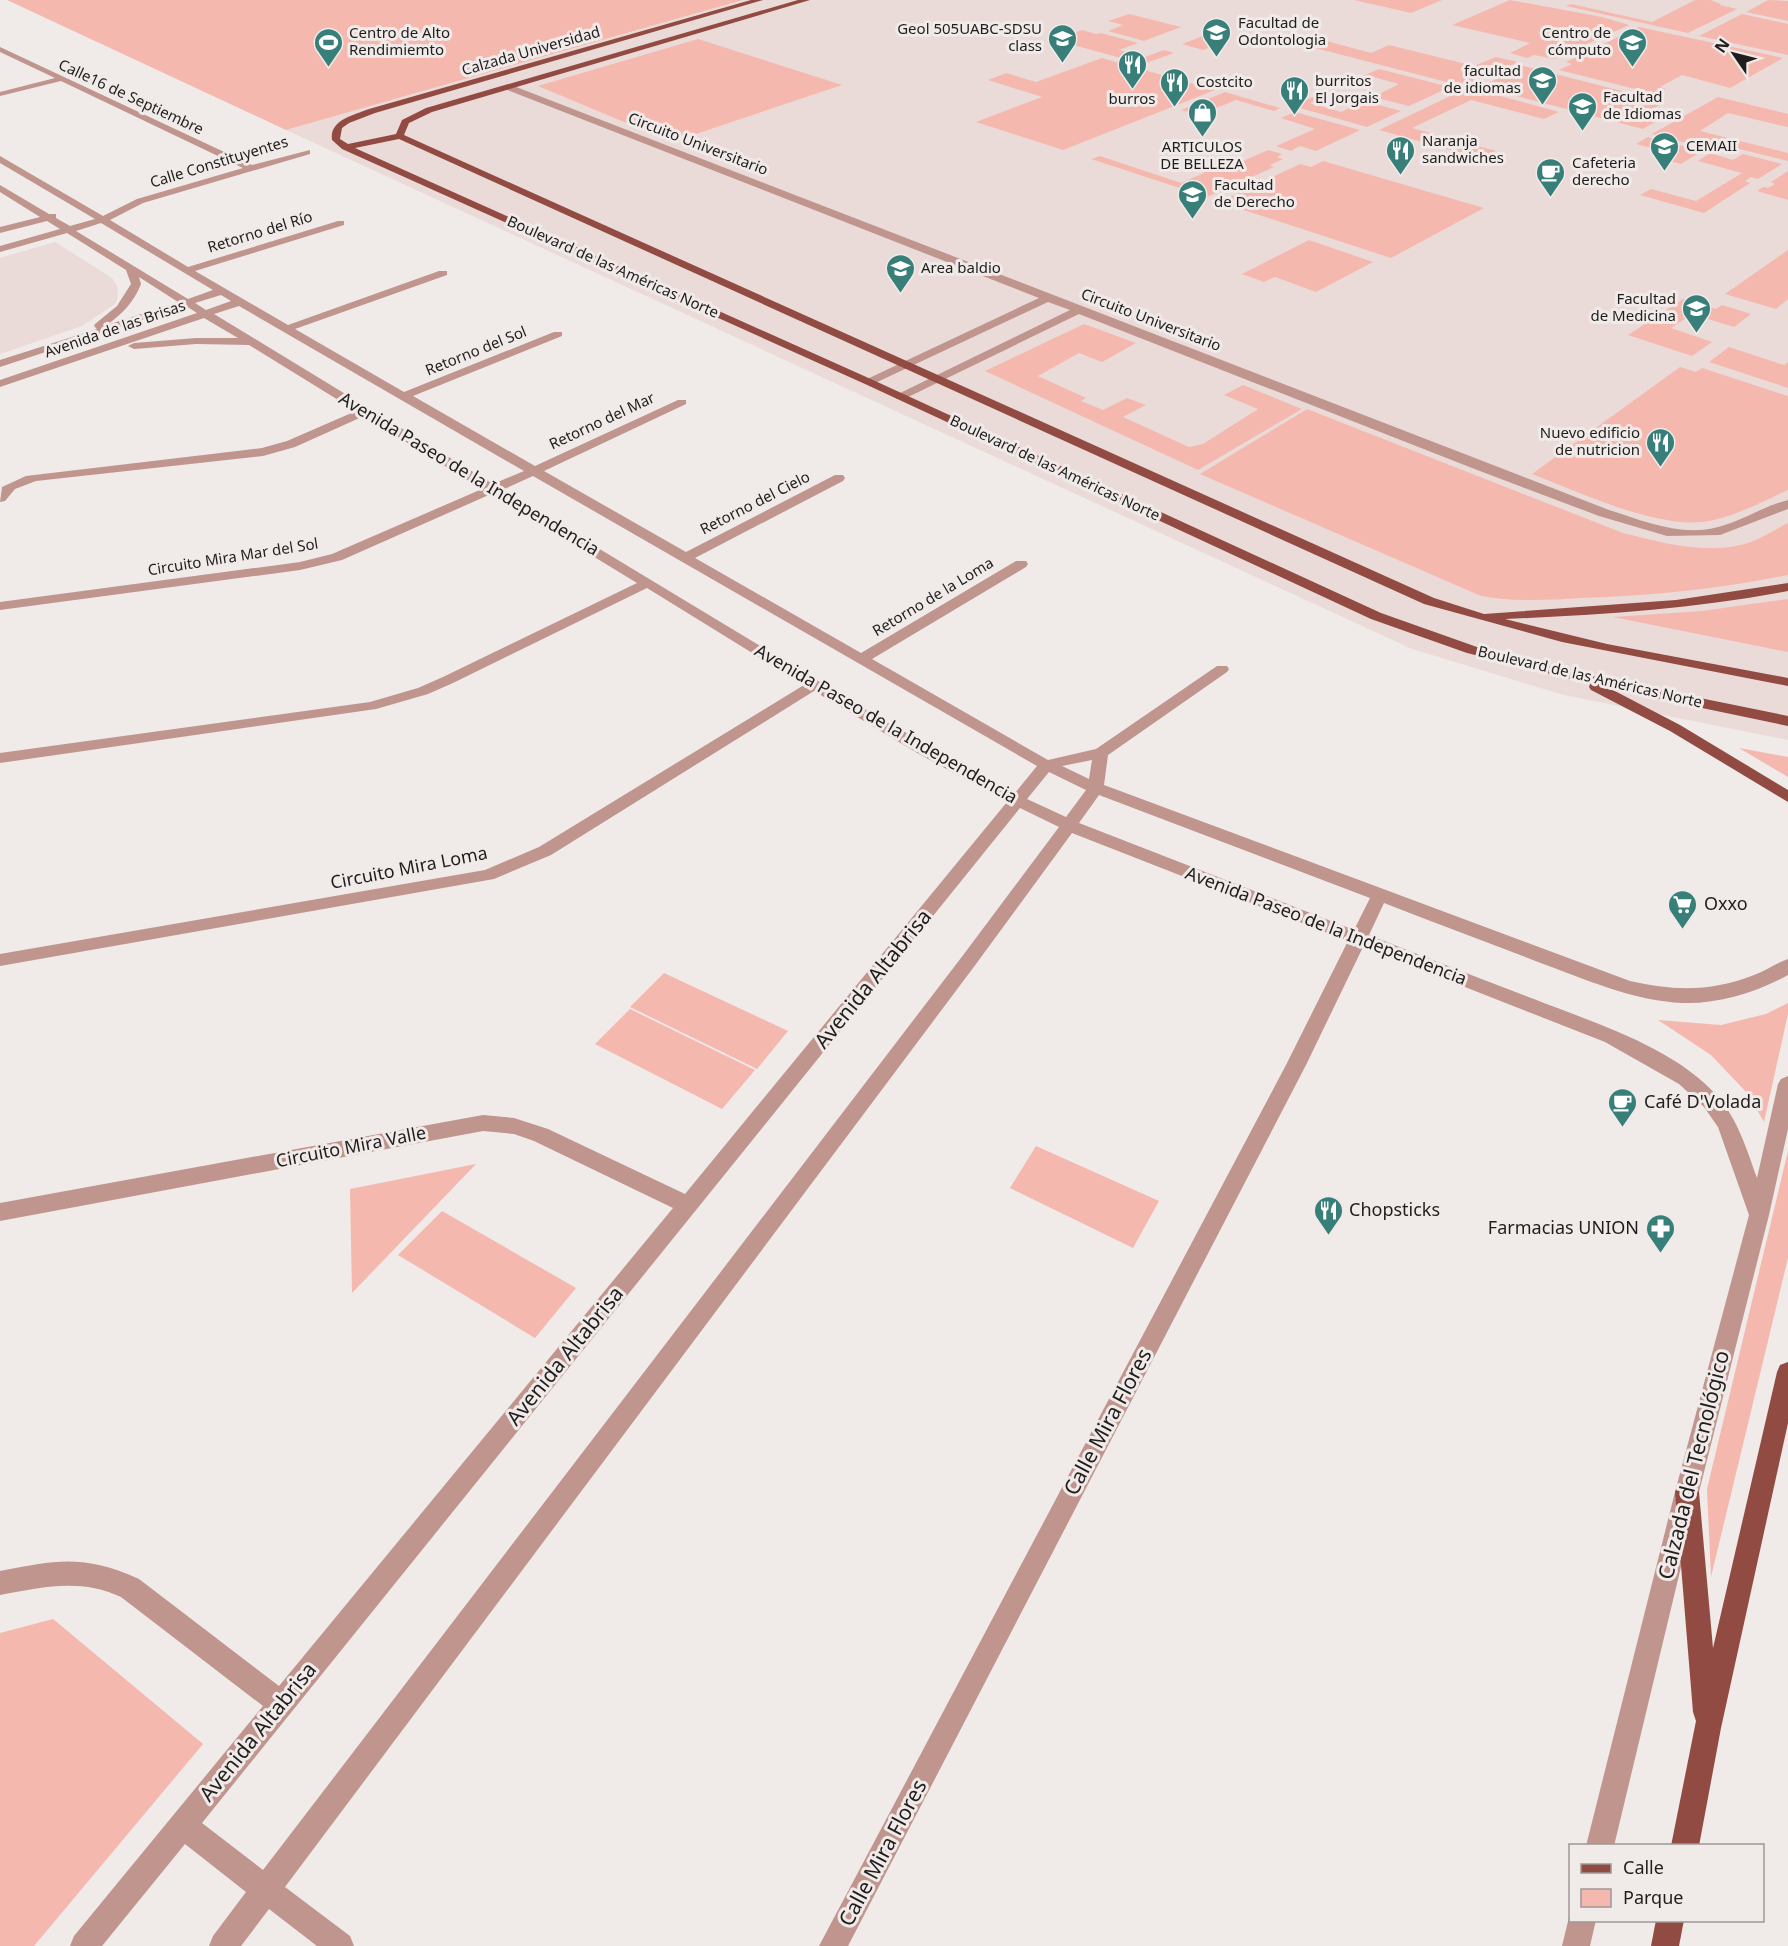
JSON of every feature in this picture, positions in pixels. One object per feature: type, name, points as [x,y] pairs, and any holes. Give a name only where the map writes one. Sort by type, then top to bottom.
[{"type":"main road","name":"Calzada Universidad","points":[[345,147],[336,140],[335,133],[338,127],[358,116],[759,0]]},
{"type":"main road","name":"Calzada Universidad","points":[[400,136],[400,127],[403,122],[418,114],[806,0]]},
{"type":"main road","points":[[345,147],[400,136]]},
{"type":"main road","name":"Boulevard de las Américas Norte","points":[[400,136],[1429,601],[1473,616],[1579,642],[1788,682]]},
{"type":"main road","name":"Boulevard de las Américas Norte","points":[[345,147],[869,382],[1376,616],[1472,650],[1576,677],[1788,721]]},
{"type":"main road","points":[[1473,616],[1664,607],[1741,597],[1788,587]]},
{"type":"main road","points":[[1576,677],[1685,734],[1788,797]]},
{"type":"main road","points":[[1685,1844],[1708,1728],[1788,1372]]},
{"type":"main road","points":[[1687,1492],[1708,1728]]},
{"type":"main road","points":[[1665,1946],[1670,1922]]},
{"type":"street","name":"Calle16 de Septiembre","points":[[0,49],[250,168]]},
{"type":"street","points":[[0,94],[61,79]]},
{"type":"street","name":"Circuito Universitario","points":[[508,87],[1536,488],[1637,524],[1672,532],[1720,531],[1788,504]]},
{"type":"street","name":"Calle Constituyentes","points":[[106,205],[140,201],[307,152]]},
{"type":"street","name":"Avenida Paseo de la Independencia","points":[[0,159],[240,302],[406,395],[1046,765],[1096,788],[1610,982],[1652,993],[1689,998],[1730,993],[1788,966]]},
{"type":"street","name":"Avenida Paseo de la Independencia","points":[[0,188],[647,584],[936,757],[1016,801],[1068,825],[1612,1037],[1669,1067],[1701,1090],[1722,1116],[1759,1215]]},
{"type":"street","name":"Calle Constituyentes","points":[[0,249],[104,220],[140,201]]},
{"type":"street","points":[[0,230],[95,206]]},
{"type":"street","name":"Retorno del Río","points":[[188,270],[341,223]]},
{"type":"street","points":[[71,341],[95,329],[125,306],[136,284],[131,270]]},
{"type":"street","points":[[289,328],[443,273]]},
{"type":"street","name":"Avenida de las Brisas","points":[[0,364],[222,291]]},
{"type":"street","points":[[869,382],[1047,298]]},
{"type":"street","name":"Avenida de las Brisas","points":[[0,384],[240,302]]},
{"type":"street","points":[[900,397],[1078,310]]},
{"type":"street","name":"Retorno del Sol","points":[[406,395],[558,334]]},
{"type":"street","points":[[94,352],[196,341],[252,342]]},
{"type":"street","name":"Retorno del Mar","points":[[494,489],[682,402]]},
{"type":"street","points":[[0,498],[16,483],[36,477],[263,452],[291,444],[366,411]]},
{"type":"street","name":"Retorno del Cielo","points":[[687,557],[839,478]]},
{"type":"street","name":"Circuito Mira Mar del Sol","points":[[0,606],[318,562],[337,557],[494,489]]},
{"type":"street","name":"Retorno de la Loma","points":[[863,658],[1021,564]]},
{"type":"street","points":[[0,758],[371,706],[401,698],[448,680],[647,584]]},
{"type":"street","points":[[1046,765],[1101,753],[1222,669]]},
{"type":"street","name":"Circuito Mira Loma","points":[[0,960],[488,875],[545,851],[815,684]]},
{"type":"street","points":[[223,1946],[956,978],[1096,788],[1101,753]]},
{"type":"street","name":"Avenida Altabrisa","points":[[84,1946],[1046,765]]},
{"type":"street","name":"Calle Mira Flores","points":[[834,1946],[1296,1065],[1356,938],[1379,896]]},
{"type":"street","name":"Calzada del Tecnológico","points":[[1600,1844],[1687,1492],[1759,1215],[1788,1084]]},
{"type":"street","name":"Circuito Mira Valle","points":[[0,1212],[483,1123],[514,1126],[542,1135],[688,1205]]},
{"type":"street","points":[[0,1583],[60,1572],[87,1572],[110,1577],[130,1588],[281,1704]]},
{"type":"street","points":[[182,1825],[340,1946]]},
{"type":"street","points":[[1576,1946],[1582,1922]]},
{"type":"shaded area","points":[[743,0],[1788,0],[1788,740],[1564,695],[1412,649],[286,130]]},
{"type":"shaded area","points":[[55,242],[112,278],[117,286],[118,297],[115,304],[82,326],[0,354],[0,258]]},
{"type":"green space","name":"Centro de Alto Rendimiemto","points":[[7,0],[743,0],[286,130]]},
{"type":"green space","points":[[1354,0],[1442,0],[1411,13]]},
{"type":"green space","points":[[1510,0],[1602,17],[1629,25],[1554,59],[1534,55],[1527,58],[1510,53],[1530,43],[1452,25]]},
{"type":"green space","points":[[1695,0],[1711,0],[1737,9],[1688,33],[1566,6],[1571,4],[1652,22]]},
{"type":"green space","points":[[1768,0],[1788,1],[1788,21],[1746,12]]},
{"type":"green space","points":[[1129,14],[1181,27],[1144,41],[1108,31],[1123,25],[1108,21]]},
{"type":"green space","points":[[1742,14],[1788,24],[1788,55],[1699,36]]},
{"type":"green space","points":[[1639,27],[1783,58],[1730,88],[1682,75],[1660,87],[1666,89],[1655,94],[1559,70],[1572,64],[1566,62]]},
{"type":"green space","points":[[1082,30],[1138,43],[1119,50],[1145,57],[1164,50],[1174,53],[1143,64],[1055,40]]},
{"type":"green space","points":[[1208,34],[1229,40],[1203,50],[1182,44]]},
{"type":"green space","points":[[1312,37],[1371,53],[1389,45],[1474,66],[1496,57],[1518,62],[1475,82],[1468,80],[1458,85],[1296,43]]},
{"type":"green space","points":[[698,39],[842,85],[672,142],[538,86]]},
{"type":"green space","points":[[1102,58],[1215,90],[1063,150],[976,122],[1042,97],[988,80],[1006,73],[1036,82]]},
{"type":"green space","points":[[1524,66],[1665,102],[1652,109],[1669,114],[1643,129],[1489,89],[1491,87],[1484,85]]},
{"type":"green space","points":[[1379,69],[1450,87],[1409,106],[1373,97],[1399,84],[1370,76],[1342,89],[1337,87]]},
{"type":"green space","points":[[1461,91],[1479,96],[1486,92],[1559,112],[1544,119],[1471,100],[1412,128],[1496,151],[1466,166],[1451,162],[1465,154],[1379,130]]},
{"type":"green space","points":[[1225,92],[1280,108],[1274,111],[1236,100],[1199,115],[1181,110]]},
{"type":"green space","points":[[1322,93],[1328,95],[1310,103],[1341,112],[1364,101],[1401,111],[1367,127],[1293,106]]},
{"type":"green space","points":[[1718,97],[1788,114],[1788,127],[1728,113],[1700,131],[1788,153],[1788,161],[1715,143],[1706,148],[1652,134]]},
{"type":"green space","points":[[1295,112],[1360,130],[1316,151],[1300,146],[1291,151],[1276,146],[1315,129],[1281,118]]},
{"type":"green space","points":[[1648,137],[1702,151],[1681,164],[1666,160],[1674,154],[1636,144]]},
{"type":"green space","points":[[1268,150],[1282,154],[1277,157],[1283,159],[1270,165],[1274,167],[1207,197],[1091,159],[1100,156],[1181,183],[1204,173],[1199,170],[1207,166],[1232,166]]},
{"type":"green space","points":[[1710,153],[1733,160],[1743,154],[1782,164],[1758,179],[1751,177],[1745,181],[1750,183],[1704,213],[1640,195],[1651,189],[1696,201],[1742,173],[1698,161]]},
{"type":"green space","points":[[1323,161],[1484,208],[1391,258],[1219,202],[1300,164],[1311,167]]},
{"type":"green space","points":[[1788,171],[1788,200],[1757,191],[1775,184],[1771,182]]},
{"type":"green space","points":[[1309,240],[1373,262],[1316,292],[1275,277],[1264,282],[1242,274]]},
{"type":"green space","points":[[1788,250],[1788,299],[1776,309],[1725,294]]},
{"type":"green space","points":[[1683,299],[1716,309],[1722,305],[1751,314],[1734,327],[1692,314],[1671,328],[1712,342],[1692,356],[1628,335]]},
{"type":"green space","points":[[1084,324],[1136,343],[1102,362],[1079,353],[1038,376],[1086,398],[1081,401],[1103,410],[1127,398],[1146,405],[1123,417],[1189,447],[1203,444],[1258,409],[1224,395],[1243,385],[1302,409],[1198,470],[985,371]]},
{"type":"green space","points":[[1729,347],[1784,365],[1788,362],[1788,388],[1709,362]]},
{"type":"green space","points":[[1680,367],[1696,372],[1702,368],[1788,396],[1788,490],[1725,517],[1703,522],[1683,522],[1661,519],[1616,507],[1532,474]]},
{"type":"green space","points":[[1307,409],[1638,537],[1671,544],[1720,548],[1751,542],[1788,523],[1788,575],[1711,588],[1634,596],[1531,600],[1481,596],[1200,474]]},
{"type":"green space","points":[[1788,599],[1788,652],[1613,617],[1702,611]]},
{"type":"green space","points":[[1739,748],[1788,757],[1788,777]]},
{"type":"green space","points":[[664,973],[788,1031],[757,1069],[630,1007]]},
{"type":"green space","points":[[1788,1003],[1788,1014],[1764,1122],[1748,1094],[1711,1055],[1658,1020],[1721,1025],[1766,1014]]},
{"type":"green space","points":[[630,1009],[755,1070],[722,1109],[595,1044]]},
{"type":"green space","points":[[1036,1146],[1159,1201],[1133,1248],[1010,1188]]},
{"type":"green space","points":[[1788,1151],[1788,1258],[1711,1577],[1707,1489]]},
{"type":"green space","points":[[476,1164],[352,1293],[350,1189]]},
{"type":"green space","points":[[442,1211],[576,1288],[535,1338],[398,1255]]},
{"type":"green space","points":[[53,1619],[203,1744],[34,1946],[0,1946],[0,1633]]},
{"type":"place","name":"Facultad de Odontologia","points":[[1217,58]]},
{"type":"place","name":"Geol 505UABC-SDSU class","points":[[1063,64]]},
{"type":"place","name":"Centro de Alto Rendimiemto","points":[[328,68]]},
{"type":"place","name":"Centro de cómputo","points":[[1632,68]]},
{"type":"place","name":"burros","points":[[1132,90]]},
{"type":"place","name":"facultad de idiomas","points":[[1542,106]]},
{"type":"place","name":"Costcito","points":[[1175,108]]},
{"type":"place","name":"burritos El Jorgais","points":[[1294,116]]},
{"type":"place","name":"Facultad de Idiomas","points":[[1582,132]]},
{"type":"place","name":"ARTICULOS DE BELLEZA","points":[[1202,138]]},
{"type":"place","name":"CEMAII","points":[[1665,172]]},
{"type":"place","name":"Naranja sandwiches","points":[[1401,176]]},
{"type":"place","name":"Cafeteria derecho","points":[[1551,198]]},
{"type":"place","name":"Facultad de Derecho","points":[[1193,220]]},
{"type":"place","name":"Area baldio","points":[[900,294]]},
{"type":"place","name":"Facultad de Medicina","points":[[1697,334]]},
{"type":"place","name":"Nuevo edificio de nutricion","points":[[1661,468]]},
{"type":"place","name":"Oxxo","points":[[1683,930]]},
{"type":"place","name":"Café D'Volada","points":[[1623,1128]]},
{"type":"place","name":"Chopsticks","points":[[1328,1236]]},
{"type":"place","name":"Farmacias UNION","points":[[1660,1254]]}]
